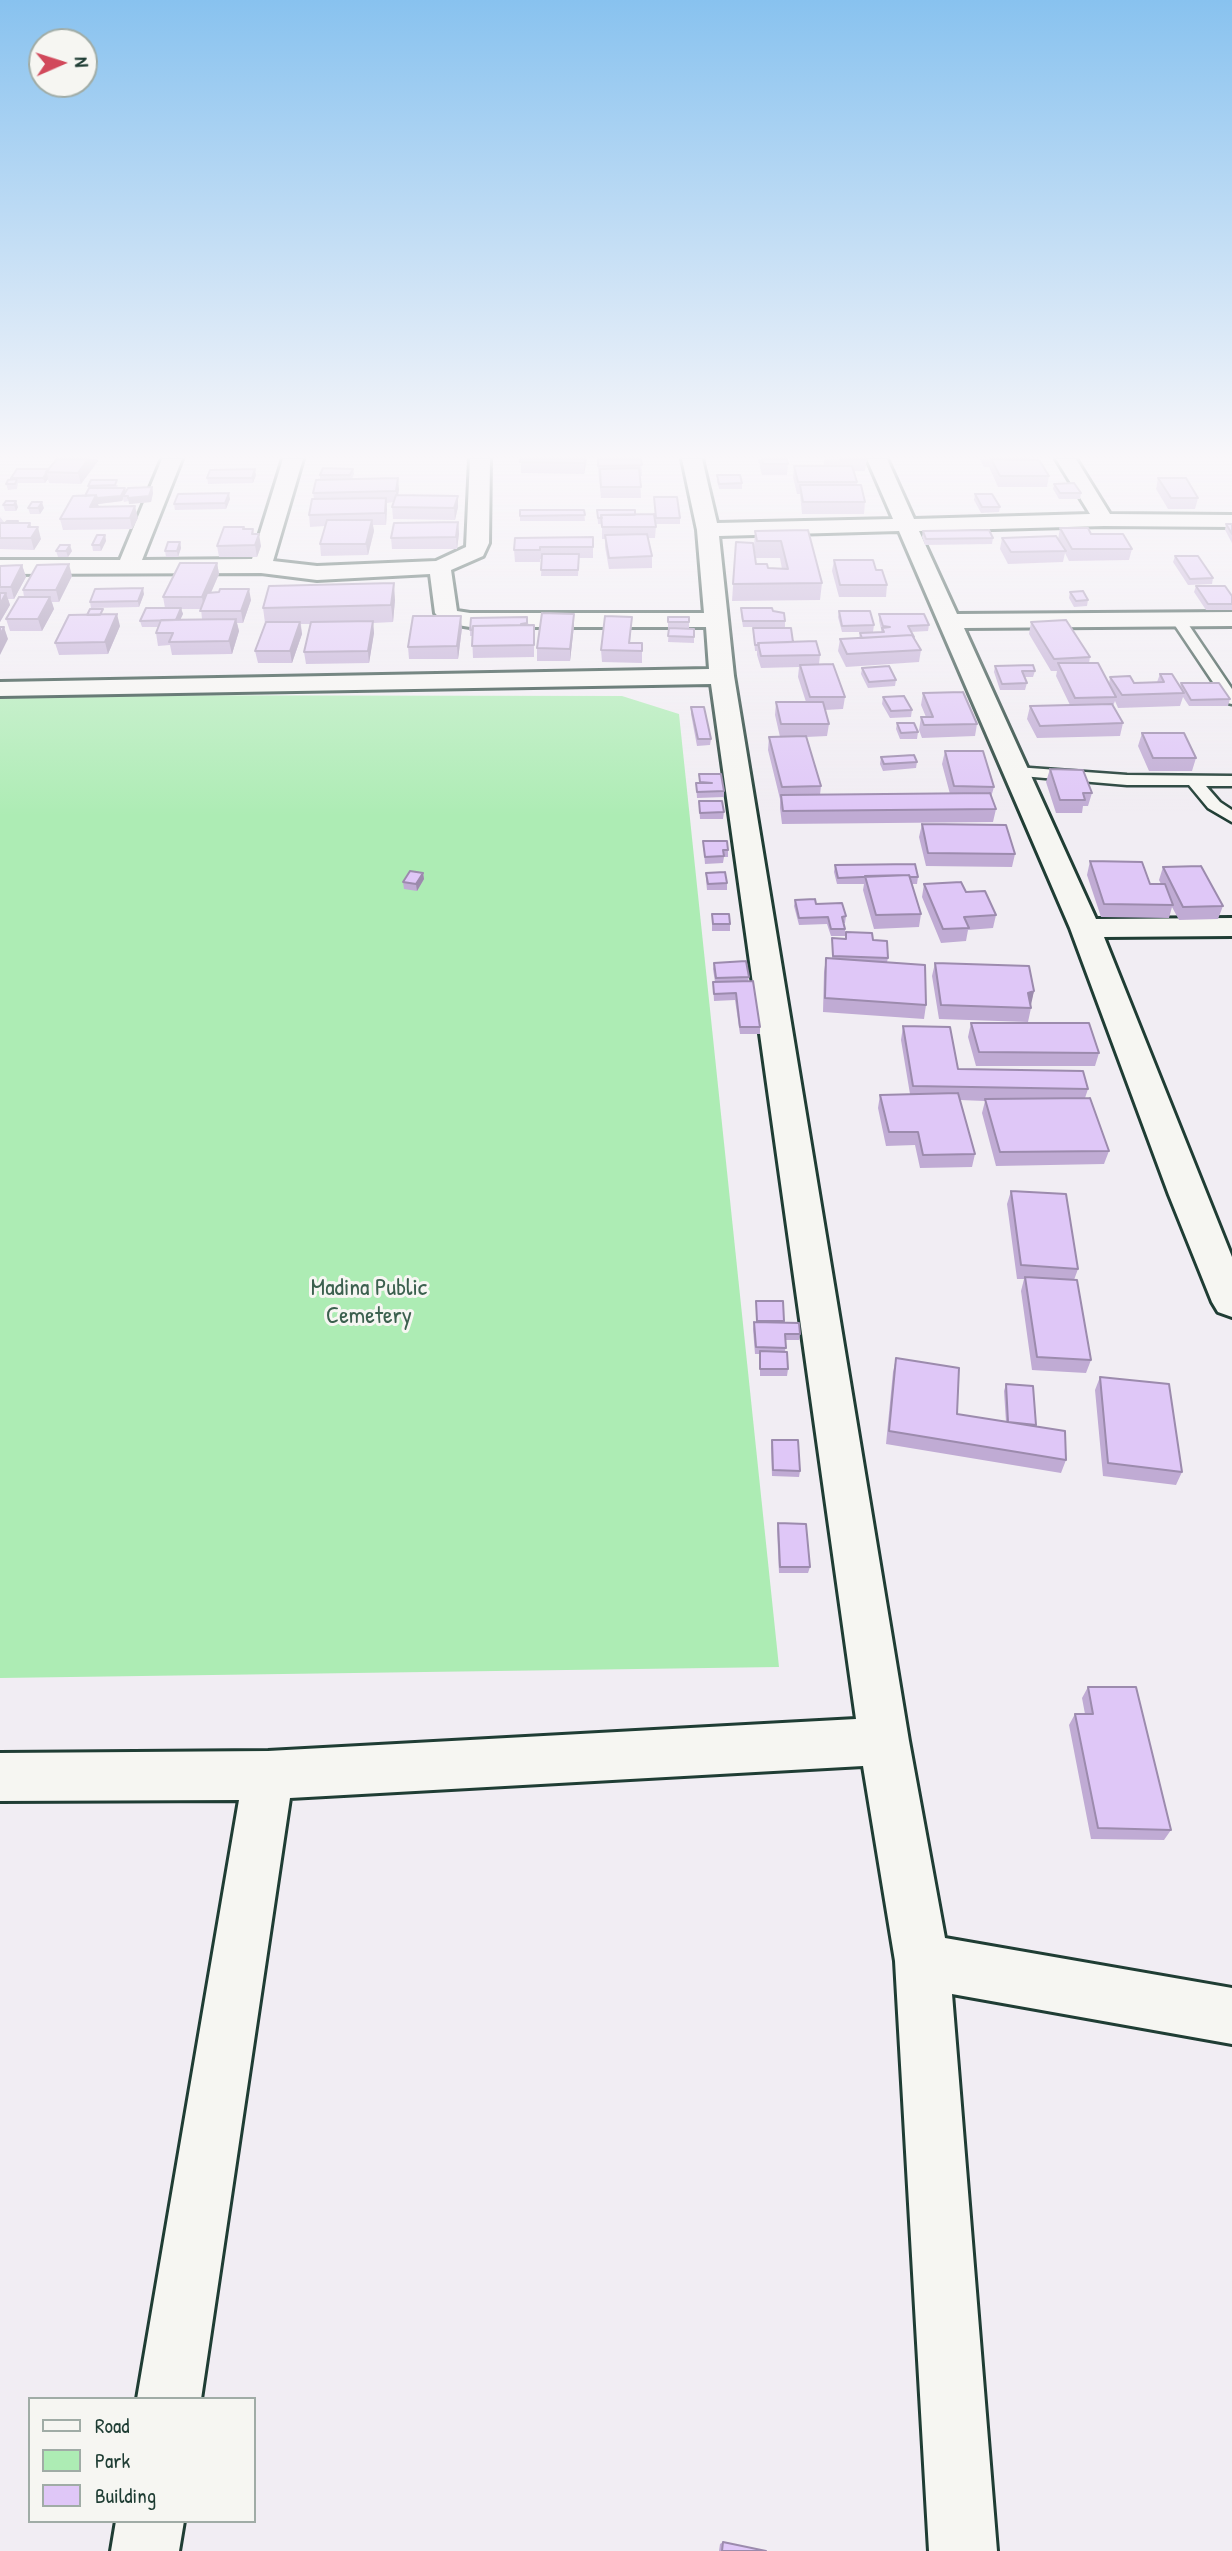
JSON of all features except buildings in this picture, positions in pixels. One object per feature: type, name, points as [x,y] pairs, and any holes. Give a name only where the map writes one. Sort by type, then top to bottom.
[{"type":"street","points":[[441,578],[446,613],[456,619],[714,620]]},
{"type":"street","points":[[711,578],[722,676],[884,1741],[922,1961],[963,2551]]},
{"type":"street","points":[[931,578],[1085,928],[1186,1195],[1232,1302]]},
{"type":"street","points":[[949,621],[1232,619]]},
{"type":"street","points":[[0,689],[722,676]]},
{"type":"street","points":[[1085,928],[1232,927]]},
{"type":"street","points":[[0,1777],[268,1775],[884,1741]]},
{"type":"street","points":[[169,2397],[268,1775]]},
{"type":"street","points":[[922,1961],[1232,2016]]},
{"type":"street","points":[[145,2551],[150,2523]]},
{"type":"lane","points":[[1177,618],[1232,700]]},
{"type":"lane","points":[[1216,676],[1232,676]]},
{"type":"lane","points":[[1016,772],[1127,780],[1232,780]]},
{"type":"lane","points":[[1195,782],[1214,805],[1232,817]]},
{"type":"green space","name":"Madina Public Cemetery","points":[[0,695],[622,696],[679,714],[779,1667],[0,1678]]}]
